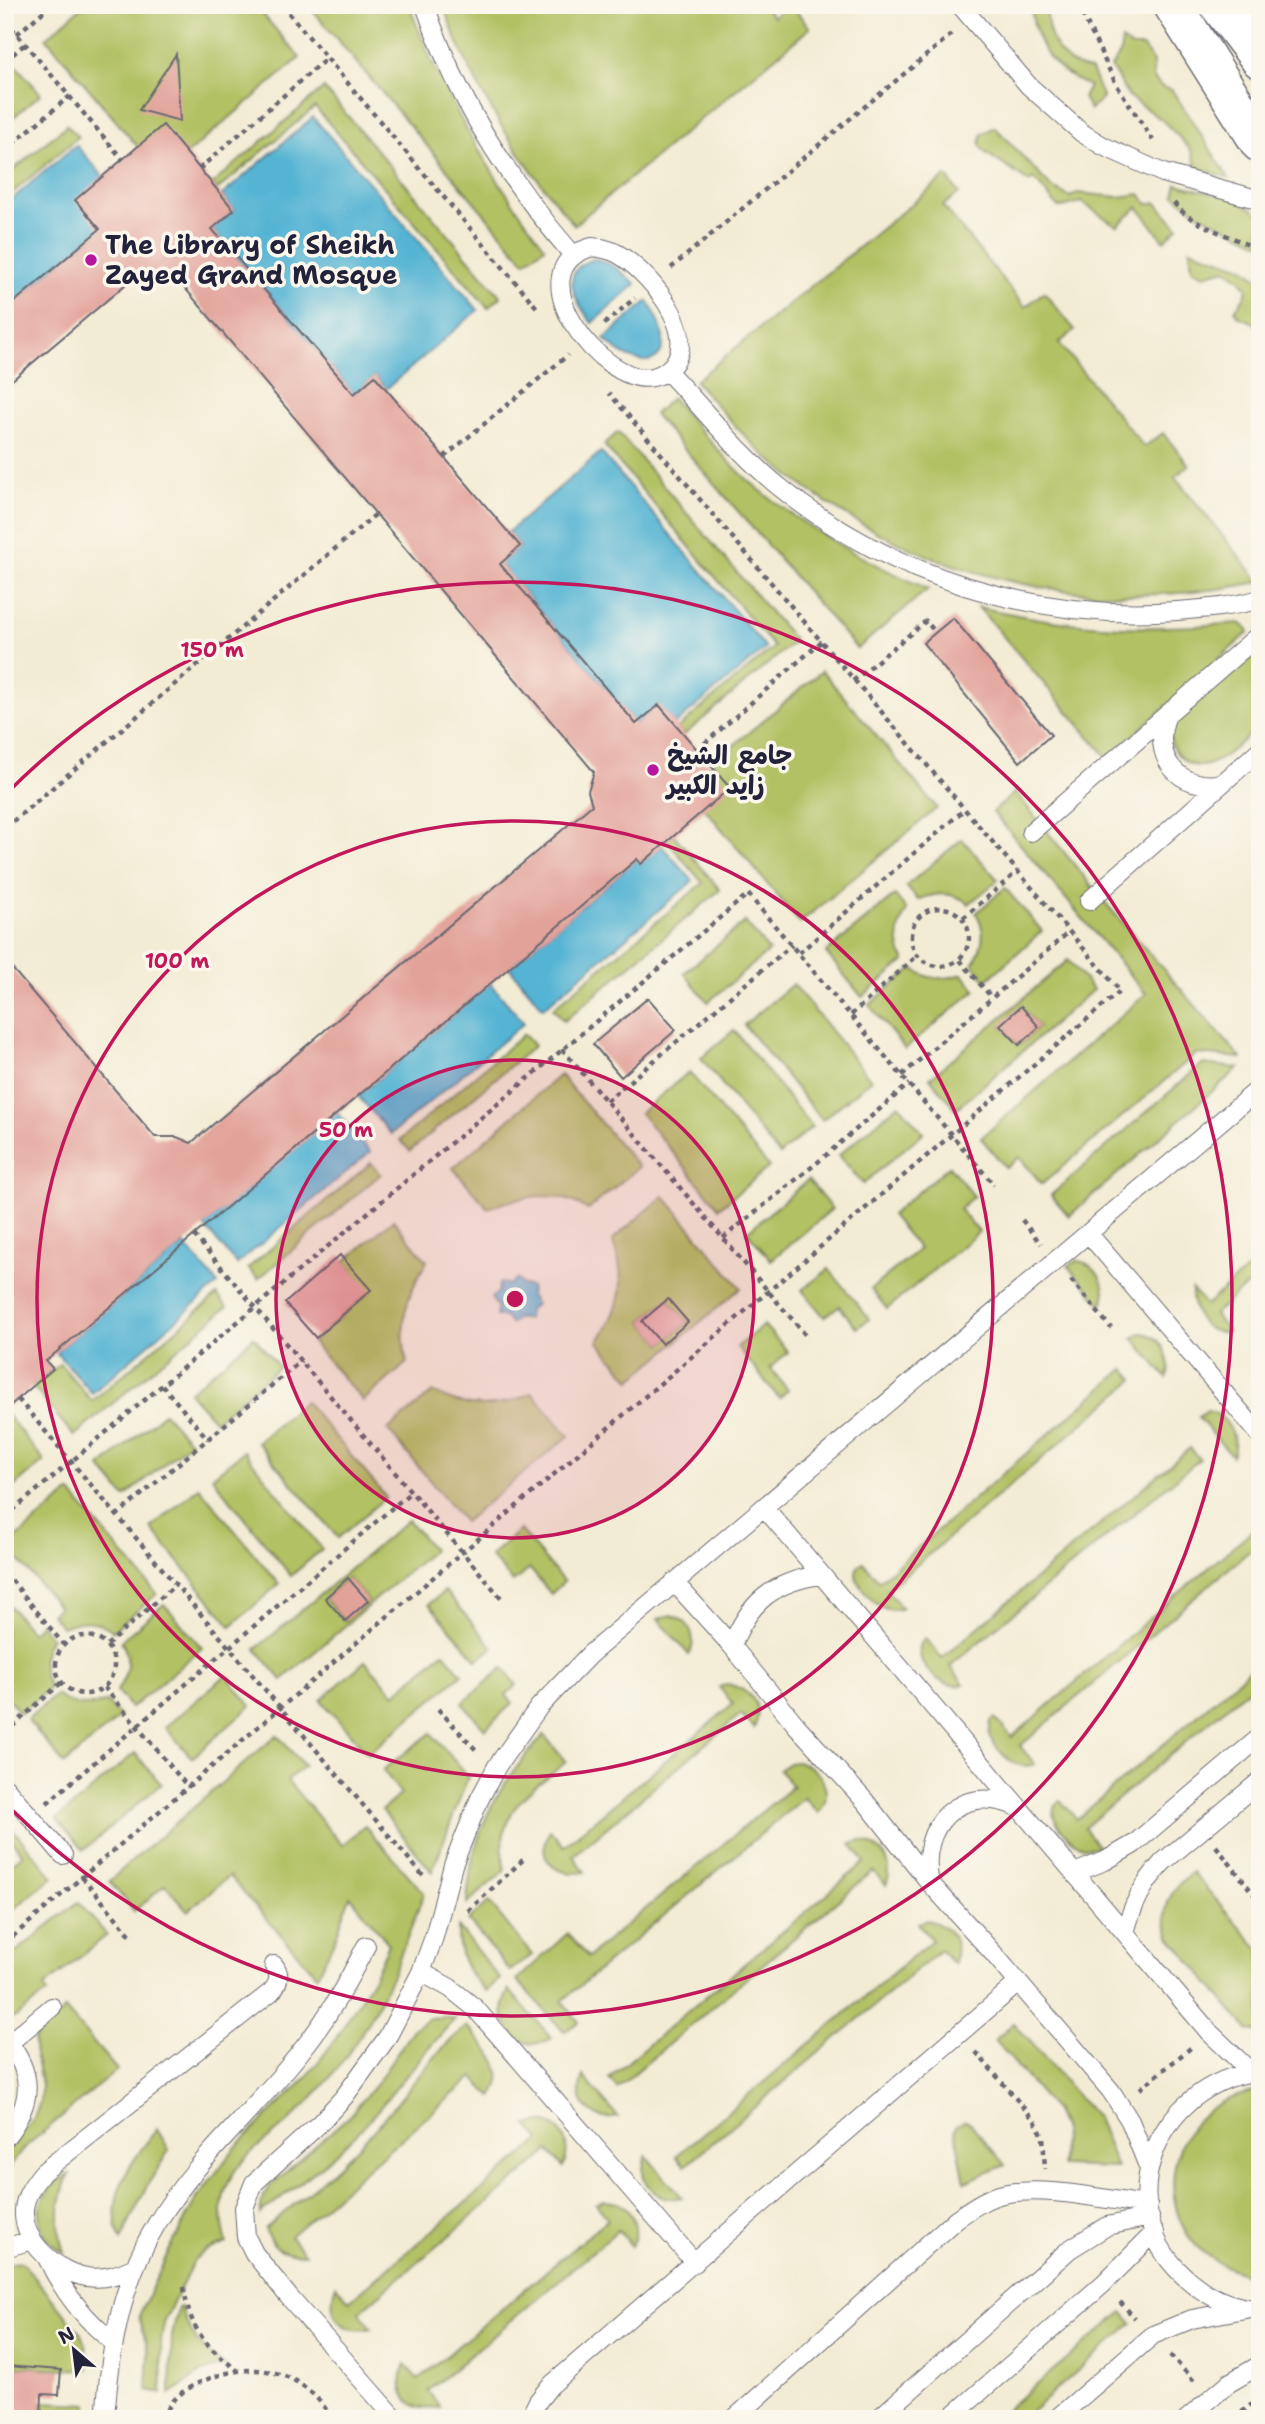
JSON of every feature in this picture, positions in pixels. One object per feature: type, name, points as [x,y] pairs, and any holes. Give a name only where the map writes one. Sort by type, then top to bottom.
[{"type":"main road","points":[[1172,5],[1260,144]]},
{"type":"main road","points":[[1219,5],[1260,58]]},
{"type":"lane","points":[[425,5],[457,84],[488,141],[524,195],[573,255]]},
{"type":"lane","points":[[965,12],[1029,86],[1082,133],[1103,146],[1163,173],[1260,200]]},
{"type":"lane","points":[[593,247],[606,248],[631,263],[652,284],[679,328],[680,352],[667,371],[654,377],[640,378],[611,364],[586,340],[569,313],[559,286],[561,272],[573,255],[593,247]]},
{"type":"lane","points":[[667,371],[730,441],[776,485],[845,533],[921,570],[1007,599],[1106,612],[1204,609],[1260,599]]},
{"type":"lane","points":[[1031,832],[1260,635]]},
{"type":"lane","points":[[1167,715],[1161,742],[1171,768],[1195,783],[1222,783]]},
{"type":"lane","points":[[1089,901],[1260,750]]},
{"type":"lane","points":[[396,2419],[254,2253],[246,2237],[244,2208],[254,2183],[319,2124],[367,2068],[405,2007],[421,1972],[465,1831],[495,1771],[539,1707],[590,1654],[1260,1088]]},
{"type":"lane","points":[[1088,1233],[1260,1435]]},
{"type":"lane","points":[[764,1507],[1209,2032],[1255,2071]]},
{"type":"lane","points":[[732,1646],[738,1628],[763,1598],[790,1581],[821,1575]]},
{"type":"lane","points":[[674,1582],[732,1646],[796,1724],[865,1801],[930,1883],[1111,2091],[1130,2121],[1149,2169],[1151,2218],[1166,2255],[1182,2275],[1202,2291],[1224,2302],[1254,2309]]},
{"type":"lane","points":[[1074,1873],[1105,1861],[1134,1844],[1260,1737]]},
{"type":"lane","points":[[1125,1933],[1134,1904],[1149,1877],[1163,1862],[1260,1781]]},
{"type":"lane","points":[[5,1787],[63,1855]]},
{"type":"lane","points":[[930,1883],[926,1867],[928,1848],[934,1830],[946,1815],[974,1800],[990,1799],[1021,1808]]},
{"type":"lane","points":[[105,2419],[118,2316],[135,2267],[155,2227],[180,2189],[301,2053],[346,1986],[366,1946]]},
{"type":"lane","points":[[135,2267],[104,2277],[88,2277],[58,2266],[32,2240],[26,2228],[26,2197],[43,2172],[271,1992],[279,1976],[274,1965]]},
{"type":"lane","points":[[421,1972],[450,1988],[475,2008],[695,2263]]},
{"type":"lane","points":[[529,2419],[550,2386],[1018,1983]]},
{"type":"lane","points":[[5,2138],[24,2110],[27,2093],[20,2057],[7,2040],[52,2007]]},
{"type":"lane","points":[[1149,2169],[1161,2134],[1184,2104],[1215,2082],[1255,2071]]},
{"type":"lane","points":[[733,2419],[956,2219],[978,2203],[1001,2194],[1025,2190],[1151,2218]]},
{"type":"lane","points":[[878,2419],[1079,2243],[1107,2226],[1151,2218]]},
{"type":"lane","points":[[950,2419],[1103,2284],[1151,2218]]},
{"type":"lane","points":[[5,2248],[32,2240]]},
{"type":"lane","points":[[46,2255],[60,2284],[78,2310],[113,2342]]},
{"type":"lane","points":[[1056,2419],[1153,2335],[1192,2319],[1254,2309]]},
{"type":"lane","points":[[1187,2419],[1229,2383],[1260,2365]]},
{"type":"path","points":[[17,34],[51,5]]},
{"type":"path","points":[[282,5],[541,313]]},
{"type":"path","points":[[444,457],[652,284],[965,12]]},
{"type":"path","points":[[5,20],[123,160]]},
{"type":"path","points":[[5,61],[25,44]]},
{"type":"path","points":[[200,169],[327,58]]},
{"type":"path","points":[[5,150],[70,96]]},
{"type":"path","points":[[5,1943],[1120,991],[606,390]]},
{"type":"path","points":[[5,828],[376,514]]},
{"type":"path","points":[[853,681],[926,621],[935,632]]},
{"type":"path","points":[[697,750],[822,641]]},
{"type":"path","points":[[799,953],[965,809]]},
{"type":"path","points":[[963,918],[1018,871]]},
{"type":"path","points":[[5,1517],[748,894],[994,1185]]},
{"type":"path","points":[[947,908],[963,918],[970,939],[960,960],[943,967],[924,963],[917,956],[911,935],[920,915],[929,910],[947,908]]},
{"type":"path","points":[[902,1075],[1069,932]]},
{"type":"path","points":[[606,1101],[792,945]]},
{"type":"path","points":[[851,1015],[917,956]]},
{"type":"path","points":[[960,960],[992,998]]},
{"type":"path","points":[[562,1049],[808,1338]]},
{"type":"path","points":[[723,1238],[909,1083]]},
{"type":"path","points":[[194,1235],[502,1599]]},
{"type":"path","points":[[1054,1260],[1111,1328]]},
{"type":"path","points":[[117,1516],[301,1361]]},
{"type":"path","points":[[162,1385],[208,1439]]},
{"type":"path","points":[[18,1399],[460,1919],[525,1858]]},
{"type":"path","points":[[31,1817],[412,1491]]},
{"type":"path","points":[[5,1572],[63,1644]]},
{"type":"path","points":[[107,1645],[175,1585]]},
{"type":"path","points":[[81,1635],[90,1636],[107,1645],[113,1655],[114,1667],[111,1678],[104,1687],[87,1694],[77,1693],[61,1683],[56,1674],[55,1663],[63,1644],[81,1635]]},
{"type":"path","points":[[5,1733],[61,1683]]},
{"type":"path","points":[[104,1687],[188,1787]]},
{"type":"path","points":[[438,1709],[495,1771]]},
{"type":"path","points":[[1203,1829],[1260,1902]]},
{"type":"path","points":[[63,1855],[133,1938]]},
{"type":"path","points":[[1120,2105],[1209,2032]]},
{"type":"path","points":[[184,2287],[188,2310],[199,2336],[219,2357],[238,2370]]},
{"type":"path","points":[[164,2419],[166,2411],[188,2388],[219,2374],[257,2368],[292,2379],[317,2397],[332,2419]]},
{"type":"path","points":[[1234,2419],[1260,2397]]},
{"type":"green space","points":[[84,5],[255,5],[300,58],[187,154],[138,147],[46,38]]},
{"type":"green space","points":[[308,5],[409,5],[451,101],[485,161],[545,247],[525,262]]},
{"type":"green space","points":[[443,5],[763,5],[773,17],[787,5],[791,5],[810,28],[574,225],[498,121],[468,66]]},
{"type":"green space","points":[[1009,5],[1047,5],[1049,28],[1056,47],[1070,62],[1091,70],[1103,98],[1090,110],[1083,98],[1089,86],[1065,73],[1048,56],[1037,35],[1031,9],[1018,6],[1011,8]]},
{"type":"green space","points":[[1122,40],[1132,47],[1143,47],[1153,62],[1153,78],[1162,87],[1172,90],[1229,178],[1197,168],[1191,150],[1180,138],[1162,120],[1128,96],[1111,67],[1120,54]]},
{"type":"green space","points":[[14,63],[41,94],[5,124],[5,70]]},
{"type":"green space","points":[[324,88],[501,297],[488,308],[315,107],[217,190],[212,184]]},
{"type":"green space","points":[[67,125],[78,137],[5,199],[5,177]]},
{"type":"green space","points":[[995,127],[1052,188],[1071,197],[1077,193],[1119,197],[1140,194],[1148,204],[1156,202],[1178,227],[1164,241],[1138,207],[1117,226],[1081,202],[1059,208],[1034,179],[1029,182],[986,153],[980,145],[982,134]]},
{"type":"green space","points":[[946,176],[959,193],[943,206],[1025,307],[1044,292],[1075,330],[1059,343],[1144,447],[1163,433],[1189,465],[1175,477],[1260,582],[1194,592],[1130,595],[1066,591],[1004,580],[944,562],[886,537],[829,504],[765,455],[695,381]]},
{"type":"green space","points":[[1177,184],[1221,195],[1252,208],[1260,215],[1260,243],[1202,216],[1174,195]]},
{"type":"green space","points":[[1190,249],[1243,267],[1260,280],[1260,334],[1253,323],[1238,316],[1235,310],[1247,288],[1240,279],[1226,269],[1204,275],[1192,269]]},
{"type":"green space","points":[[672,398],[709,441],[749,481],[791,514],[857,555],[928,589],[857,649],[654,414]]},
{"type":"green space","points":[[618,432],[795,641],[684,735],[678,728],[774,647],[604,445]]},
{"type":"green space","points":[[978,607],[1066,623],[1099,626],[1160,627],[1240,623],[1248,629],[1248,633],[1108,758]]},
{"type":"green space","points":[[1260,645],[1260,725],[1228,754],[1214,762],[1200,766],[1187,762],[1177,753],[1171,741],[1171,728],[1178,714]]},
{"type":"green space","points":[[822,671],[937,808],[800,923],[705,809],[710,765]]},
{"type":"green space","points":[[1015,792],[1108,906],[1241,1058],[1196,1054],[1042,1184],[1019,1157],[1006,1168],[981,1138],[1146,994],[993,812]]},
{"type":"green space","points":[[674,835],[720,890],[564,1021],[553,1008],[703,883],[667,841]]},
{"type":"green space","points":[[962,839],[998,880],[969,904],[944,894],[918,900],[906,886]]},
{"type":"green space","points":[[1005,888],[1042,931],[986,981],[973,964],[983,933],[976,913]]},
{"type":"green space","points":[[895,895],[907,910],[898,935],[905,961],[862,997],[826,953]]},
{"type":"green space","points":[[745,922],[769,951],[708,1002],[684,973]]},
{"type":"green space","points":[[1068,960],[1093,990],[956,1109],[930,1078]],"holes":[[[1021,1007],[1039,1027],[1019,1045],[1001,1025]]]},
{"type":"green space","points":[[913,968],[936,978],[962,974],[976,990],[905,1049],[869,1005]]},
{"type":"green space","points":[[793,984],[871,1080],[822,1120],[744,1025]]},
{"type":"green space","points":[[734,1030],[812,1127],[779,1155],[701,1058]]},
{"type":"green space","points":[[524,1034],[534,1046],[410,1151],[400,1140]]},
{"type":"green space","points":[[1202,1064],[1239,1068],[1069,1216],[1051,1195]]},
{"type":"green space","points":[[689,1072],[769,1167],[719,1208],[640,1113]]},
{"type":"green space","points":[[560,1075],[639,1167],[588,1210],[564,1199],[539,1196],[488,1208],[453,1168]]},
{"type":"green space","points":[[899,1104],[923,1133],[863,1184],[839,1155]]},
{"type":"green space","points":[[371,1163],[381,1174],[258,1279],[248,1268]]},
{"type":"green space","points":[[949,1166],[974,1196],[959,1209],[979,1232],[887,1309],[871,1289],[919,1249],[891,1215]]},
{"type":"green space","points":[[808,1180],[832,1209],[771,1260],[747,1232]]},
{"type":"green space","points":[[664,1196],[741,1288],[631,1380],[598,1342],[613,1317],[620,1293],[620,1268],[612,1240]],"holes":[[[668,1299],[688,1322],[662,1344],[642,1321]]]},
{"type":"green space","points":[[393,1220],[427,1261],[414,1286],[406,1310],[403,1335],[407,1363],[363,1401],[312,1342],[370,1291],[345,1261]]},
{"type":"green space","points":[[1260,1258],[1260,1274],[1214,1314],[1228,1331],[1220,1332],[1206,1326],[1196,1314],[1192,1290],[1206,1305]]},
{"type":"green space","points":[[1076,1261],[1090,1265],[1100,1277],[1104,1291],[1102,1305],[1068,1266]]},
{"type":"green space","points":[[829,1269],[869,1319],[857,1328],[839,1306],[824,1317],[802,1290]]},
{"type":"green space","points":[[217,1295],[227,1307],[74,1436],[32,1386],[60,1364],[92,1401]]},
{"type":"green space","points":[[764,1325],[788,1352],[770,1368],[788,1390],[779,1398],[737,1347]]},
{"type":"green space","points":[[1141,1333],[1155,1338],[1164,1349],[1168,1364],[1167,1378],[1133,1338]]},
{"type":"green space","points":[[254,1337],[279,1367],[215,1421],[189,1392]]},
{"type":"green space","points":[[1124,1369],[1134,1380],[887,1590],[902,1608],[894,1610],[881,1607],[870,1598],[856,1575],[863,1562],[879,1581]]},
{"type":"green space","points":[[433,1392],[458,1402],[482,1406],[507,1402],[532,1393],[569,1436],[464,1522],[388,1430]]},
{"type":"green space","points":[[305,1401],[386,1497],[338,1538],[257,1442]]},
{"type":"green space","points":[[1207,1411],[1220,1417],[1230,1428],[1234,1442],[1232,1456],[1198,1417]]},
{"type":"green space","points":[[5,1412],[44,1461],[5,1494]]},
{"type":"green space","points":[[164,1413],[190,1442],[125,1497],[100,1467]]},
{"type":"green space","points":[[1190,1448],[1200,1459],[950,1666],[964,1684],[946,1683],[929,1672],[920,1654],[920,1646],[925,1638],[942,1658]]},
{"type":"green space","points":[[244,1451],[322,1549],[291,1576],[212,1477]]},
{"type":"green space","points":[[199,1487],[279,1584],[231,1626],[151,1528]]},
{"type":"green space","points":[[70,1492],[157,1594],[113,1631],[100,1624],[88,1622],[62,1627],[51,1614],[59,1607],[7,1546]]},
{"type":"green space","points":[[408,1520],[433,1550],[282,1680],[256,1649]],"holes":[[[348,1578],[368,1601],[345,1621],[325,1598]]]},
{"type":"green space","points":[[1257,1526],[1260,1529],[1260,1542],[1020,1746],[1035,1764],[1020,1765],[1002,1754],[989,1736],[991,1721],[995,1718],[1012,1737]]},
{"type":"green space","points":[[520,1530],[564,1582],[551,1594],[530,1569],[513,1582],[490,1556]]},
{"type":"green space","points":[[445,1591],[493,1647],[477,1660],[429,1604]]},
{"type":"green space","points":[[5,1600],[31,1632],[41,1624],[51,1637],[43,1662],[44,1675],[50,1688],[20,1713],[5,1695]]},
{"type":"green space","points":[[164,1604],[202,1648],[131,1708],[117,1691],[127,1667],[121,1641]]},
{"type":"green space","points":[[671,1615],[678,1617],[690,1630],[693,1642],[689,1655],[658,1619]]},
{"type":"green space","points":[[443,1652],[462,1674],[368,1754],[321,1700],[365,1661],[395,1694]]},
{"type":"green space","points":[[1260,1661],[1260,1679],[1084,1828],[1099,1846],[1085,1847],[1067,1836],[1053,1813],[1060,1800],[1077,1819]]},
{"type":"green space","points":[[503,1668],[517,1685],[506,1695],[513,1703],[485,1729],[462,1703]]},
{"type":"green space","points":[[226,1675],[251,1706],[192,1758],[165,1727]]},
{"type":"green space","points":[[728,1684],[743,1690],[753,1700],[758,1712],[754,1728],[741,1714],[573,1856],[585,1872],[565,1872],[550,1864],[544,1849],[550,1830],[564,1846],[733,1704],[719,1687]]},
{"type":"green space","points":[[56,1695],[81,1705],[107,1702],[120,1717],[64,1764],[27,1719]]},
{"type":"green space","points":[[431,1733],[468,1777],[432,1872],[382,1810],[401,1794],[383,1770]]},
{"type":"green space","points":[[277,1735],[304,1766],[287,1780],[342,1845],[365,1826],[424,1893],[394,1970],[356,2042],[323,2086],[234,2171],[224,2196],[222,2212],[227,2243],[205,2251],[195,2259],[165,2319],[161,2340],[162,2393],[147,2390],[149,2353],[139,2316],[167,2255],[195,2201],[234,2149],[306,2078],[335,2040],[375,1975],[389,1944],[350,1896],[336,1937],[317,1976],[229,1876],[188,1911],[165,1885],[134,1911],[109,1881]]},
{"type":"green space","points":[[544,1735],[566,1762],[526,1795],[516,1807],[508,1819],[504,1833],[505,1870],[467,1904],[474,1854],[489,1812],[512,1774]]},
{"type":"green space","points":[[135,1753],[161,1784],[84,1850],[57,1819]]},
{"type":"green space","points":[[797,1762],[813,1769],[826,1789],[826,1797],[818,1813],[804,1798],[562,2001],[579,2022],[564,2032],[517,1980],[567,1934],[588,1957],[793,1786],[779,1770],[789,1763]]},
{"type":"green space","points":[[5,1820],[53,1877],[5,1916],[5,1869],[23,1854],[5,1833]]},
{"type":"green space","points":[[860,1841],[875,1847],[885,1857],[889,1870],[886,1885],[873,1871],[617,2088],[609,2078],[865,1862],[851,1844]]},
{"type":"green space","points":[[1192,1872],[1260,1950],[1260,2032],[1248,2030],[1171,1938],[1166,1918],[1168,1901]]},
{"type":"green space","points":[[78,1902],[107,1935],[44,1987],[47,1993],[14,2018],[6,2016],[5,1957],[13,1950],[16,1952]]},
{"type":"green space","points":[[489,1902],[532,1955],[510,1971],[468,1920]]},
{"type":"green space","points":[[927,1920],[942,1926],[952,1936],[956,1948],[953,1964],[940,1950],[685,2166],[676,2156],[932,1940],[918,1923]]},
{"type":"green space","points":[[458,1927],[500,1979],[486,1991],[464,1963],[459,1946]]},
{"type":"green space","points":[[509,1990],[552,2038],[540,2043],[529,2043],[511,2032],[503,2013]]},
{"type":"green space","points":[[65,2009],[117,2070],[24,2148],[5,2174],[7,2152],[35,2115],[41,2098],[35,2038]]},
{"type":"green space","points":[[430,2018],[455,2019],[356,2134],[310,2176],[260,2214],[263,2196],[270,2186],[350,2115],[377,2083],[414,2028]]},
{"type":"green space","points":[[1014,2023],[1097,2118],[1117,2168],[1062,2166],[1063,2130],[1055,2111],[995,2040]]},
{"type":"green space","points":[[467,2026],[488,2050],[498,2068],[498,2087],[492,2097],[473,2077],[290,2236],[305,2254],[285,2252],[275,2246],[265,2229],[360,2144],[385,2118],[429,2063]]},
{"type":"green space","points":[[583,2076],[618,2117],[600,2117],[587,2108],[580,2094]]},
{"type":"green space","points":[[1260,2090],[1260,2276],[1256,2277],[1215,2261],[1190,2238],[1180,2221],[1173,2182],[1182,2144],[1191,2127],[1218,2104]]},
{"type":"green space","points":[[965,2121],[969,2122],[1005,2165],[965,2182],[955,2130],[956,2126]]},
{"type":"green space","points":[[542,2122],[556,2128],[564,2138],[566,2152],[563,2167],[549,2151],[359,2312],[371,2328],[351,2328],[338,2320],[332,2304],[336,2285],[349,2301],[540,2140],[527,2125]]},
{"type":"green space","points":[[157,2129],[169,2150],[147,2186],[121,2240],[115,2210],[122,2181]]},
{"type":"green space","points":[[646,2156],[682,2197],[664,2197],[650,2188],[643,2174]]},
{"type":"green space","points":[[69,2174],[59,2213],[64,2253],[44,2234],[39,2212],[48,2191]]},
{"type":"green space","points":[[603,2201],[620,2204],[631,2214],[635,2229],[632,2246],[618,2230],[428,2391],[440,2407],[429,2409],[412,2404],[403,2392],[401,2383],[405,2364],[418,2380],[608,2219],[596,2204]]},
{"type":"green space","points":[[22,2262],[81,2334],[86,2347],[88,2370],[5,2366],[5,2264]]},
{"type":"green space","points":[[181,2307],[188,2326],[198,2341],[210,2355],[226,2366],[202,2372],[170,2394],[172,2336],[178,2308]]},
{"type":"green space","points":[[1123,2312],[1132,2323],[1023,2419],[995,2419]]},
{"type":"green space","points":[[42,2402],[88,2404],[87,2419],[41,2419]]},
{"type":"water","points":[[313,117],[478,310],[386,389],[375,376],[354,394],[212,229],[234,210],[222,195]]},
{"type":"water","points":[[76,145],[103,176],[100,229],[5,310],[5,205]]},
{"type":"water","points":[[594,259],[611,265],[636,284],[592,323],[580,306],[572,279],[582,264]]},
{"type":"water","points":[[648,301],[663,336],[662,349],[657,357],[648,361],[635,359],[621,352],[604,339]]},
{"type":"water","points":[[601,452],[766,648],[675,724],[658,705],[636,724],[500,564],[520,546],[508,532]]},
{"type":"water","points":[[662,846],[693,881],[543,1008],[509,967],[637,859],[641,863]]},
{"type":"water","points":[[490,983],[524,1023],[391,1134],[358,1096]]},
{"type":"water","points":[[337,1113],[370,1152],[237,1264],[204,1226]]},
{"type":"water","points":[[184,1244],[218,1284],[92,1393],[56,1352]]},
{"type":"water","points":[[517,1279],[522,1285],[531,1287],[530,1296],[536,1304],[529,1310],[528,1319],[518,1318],[510,1324],[505,1317],[496,1316],[497,1307],[491,1298],[498,1293],[499,1283],[510,1284]]},
{"type":"building","points":[[176,54],[180,121],[139,110]]},
{"type":"building","name":"جامع الشيخ زايد الكبير","points":[[163,125],[234,210],[212,229],[354,394],[375,376],[520,546],[500,564],[636,724],[659,705],[730,788],[641,864],[637,859],[46,1361],[53,1369],[5,1410],[5,960],[155,1137],[177,1137],[191,1143],[592,805],[588,791],[594,772],[179,281],[158,284],[138,274],[5,386],[5,310],[100,229],[75,200]]},
{"type":"building","points":[[953,618],[1051,735],[1020,762],[923,643]]},
{"type":"building","points":[[648,998],[676,1030],[621,1077],[593,1044]]},
{"type":"building","points":[[1021,1006],[1039,1027],[1019,1045],[1000,1025]]},
{"type":"building","points":[[340,1255],[371,1290],[316,1338],[285,1303]]},
{"type":"building","points":[[668,1299],[688,1322],[662,1344],[642,1321]]},
{"type":"building","points":[[348,1578],[368,1601],[345,1621],[325,1598]]},
{"type":"building","points":[[5,2366],[61,2370],[59,2395],[42,2394],[41,2419],[5,2419]]},
{"type":"place","name":"The Library of Sheikh Zayed Grand Mosque","points":[[91,260]]},
{"type":"place","name":"جامع الشيخ زايد الكبير","points":[[653,770]]}]
